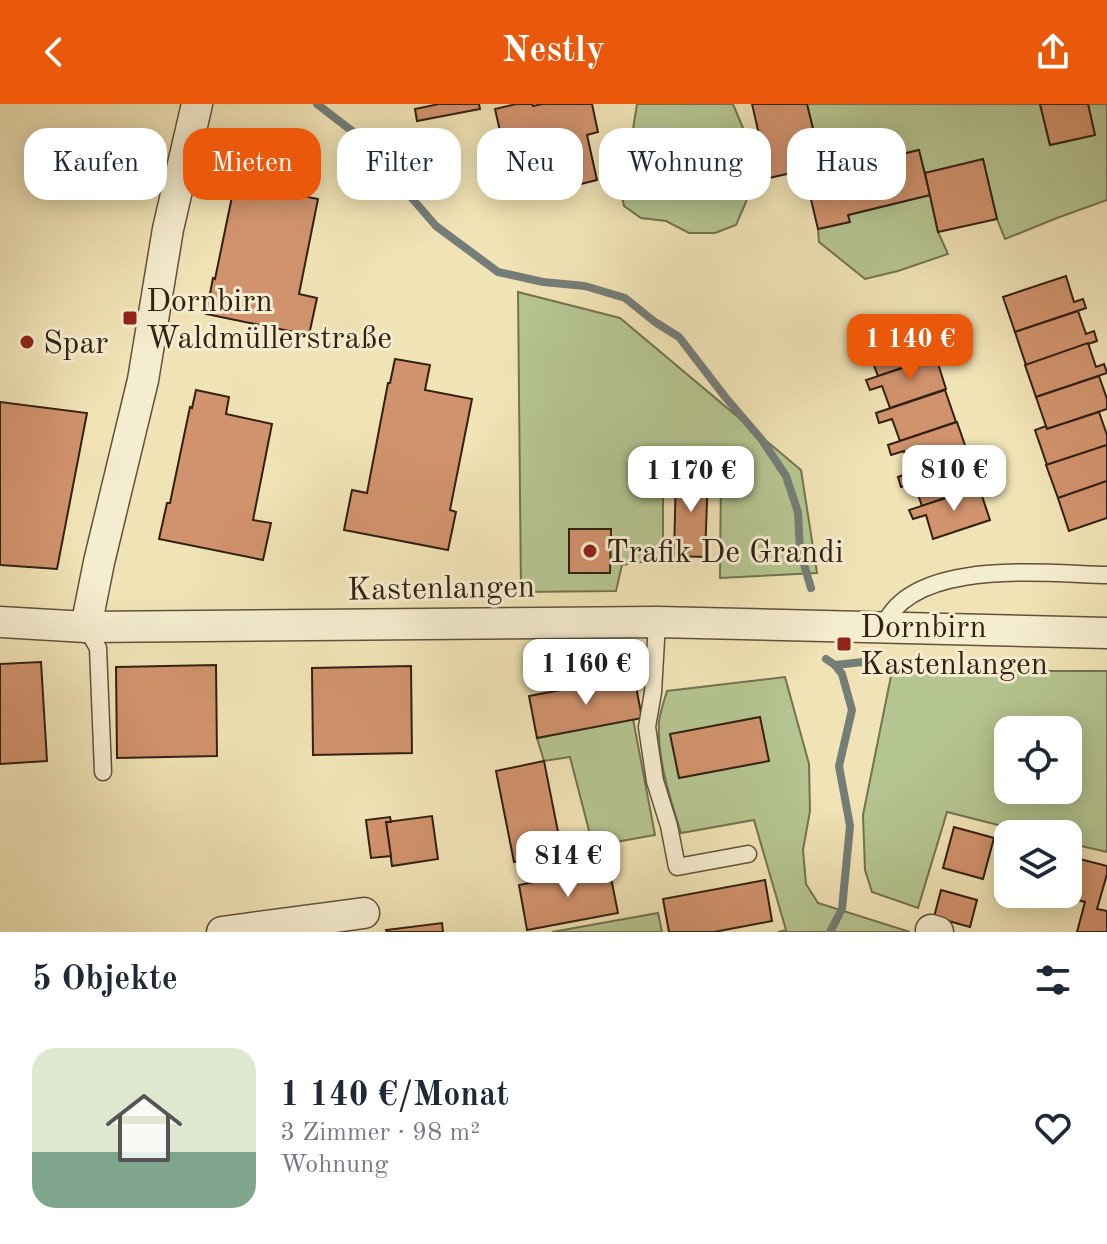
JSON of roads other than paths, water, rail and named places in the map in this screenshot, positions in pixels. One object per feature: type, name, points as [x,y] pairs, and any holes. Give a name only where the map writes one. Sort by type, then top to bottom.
[{"type":"street","points":[[86,627],[143,380],[168,229],[197,104]]},
{"type":"street","name":"Kastenlangen","points":[[0,622],[86,627],[657,622],[1107,633]]},
{"type":"street","points":[[222,932],[364,913]]},
{"type":"lane","points":[[883,628],[887,617],[897,606],[920,589],[947,580],[984,573],[1107,575]]},
{"type":"lane","points":[[657,622],[653,692],[647,727],[655,781],[669,826],[677,867],[748,854]]},
{"type":"lane","points":[[86,627],[98,648],[103,772]]},
{"type":"waterway","points":[[317,104],[356,134],[436,226],[498,272],[543,282],[585,286],[625,298],[679,337],[762,440],[786,476],[798,512],[800,551],[811,588]]},
{"type":"waterway","points":[[826,659],[842,674],[852,710],[839,766],[850,826],[842,909],[830,932]]},
{"type":"waterway","points":[[835,665],[873,661]]},
{"type":"place","name":"Dornbirn Waldmüllerstraße","points":[[130,318]]},
{"type":"place","name":"Spar","points":[[27,342]]},
{"type":"place","name":"Trafik De Grandi","points":[[590,551]]},
{"type":"place","name":"Dornbirn Kastenlangen","points":[[844,644]]}]
